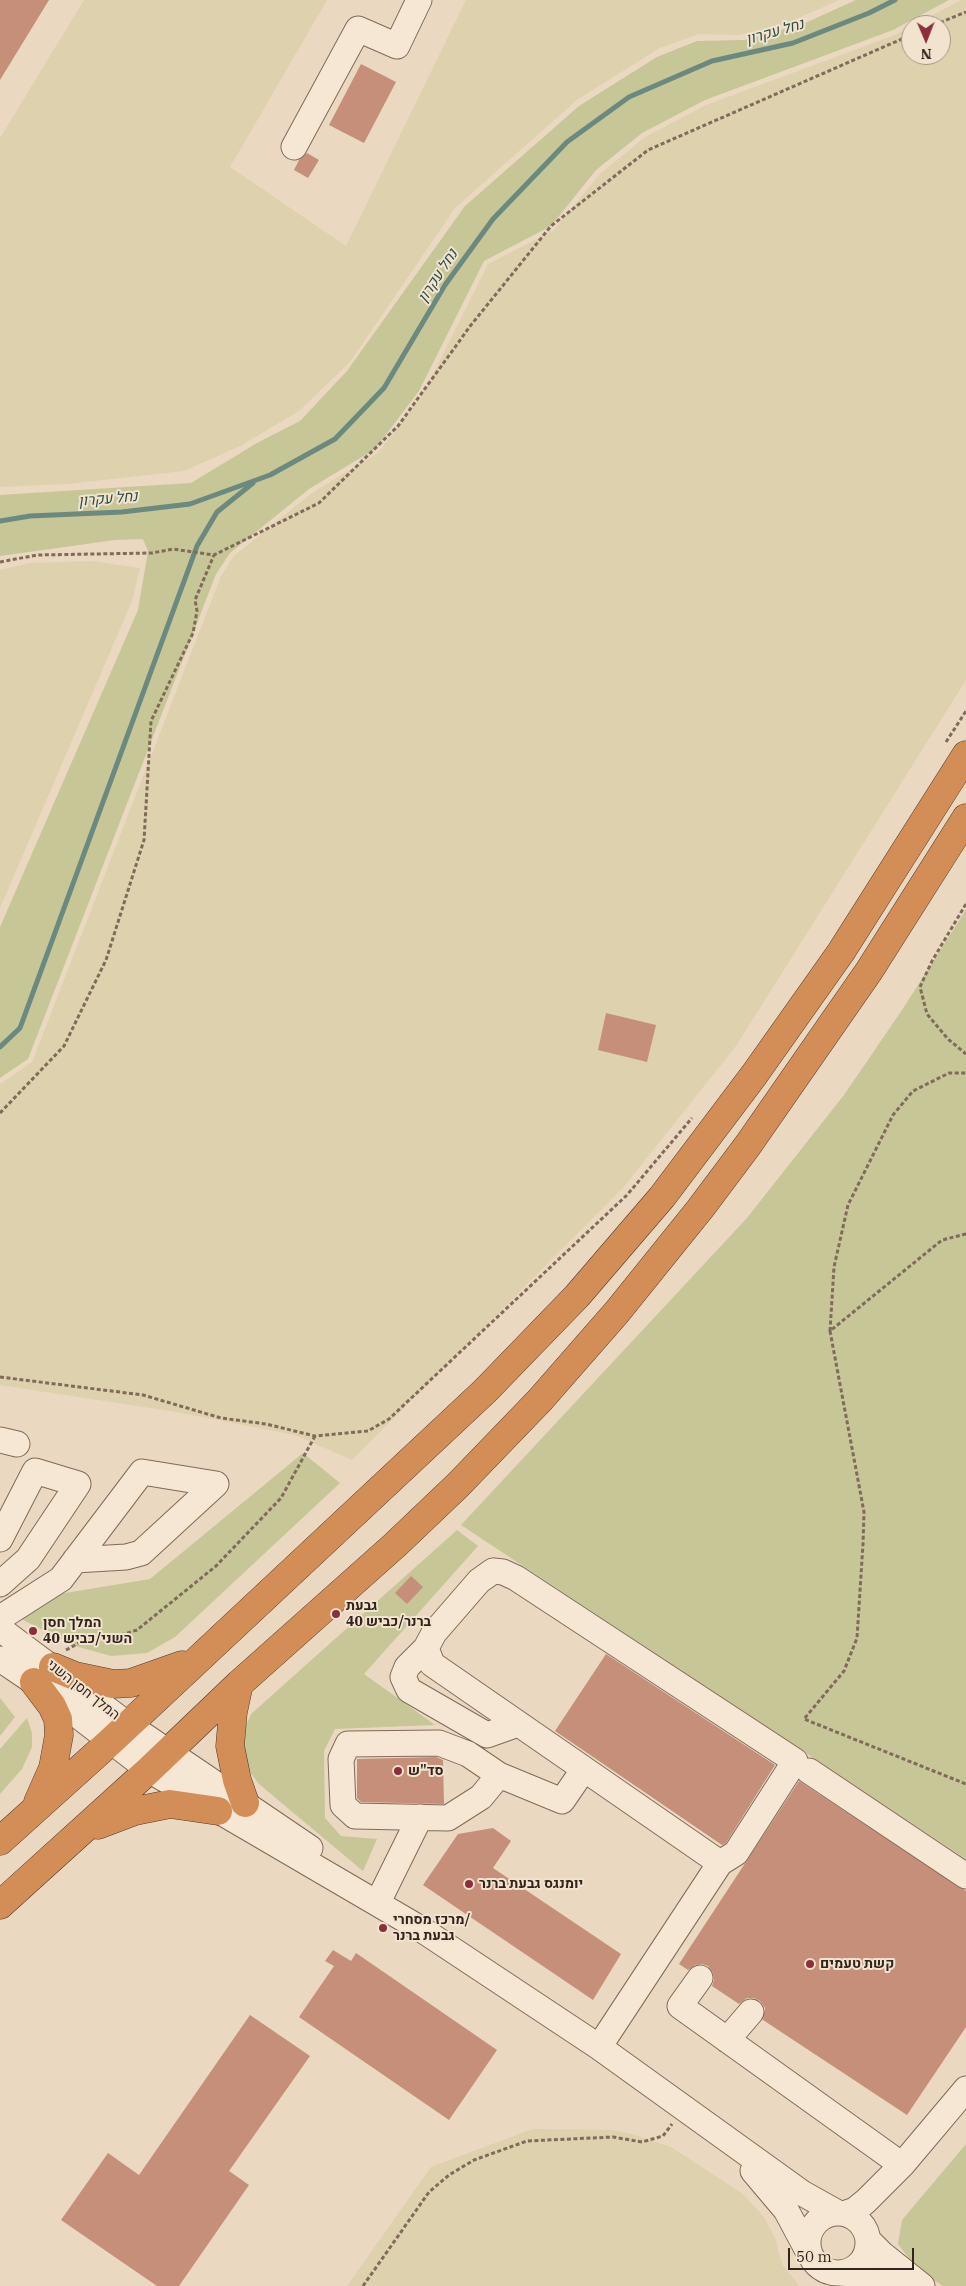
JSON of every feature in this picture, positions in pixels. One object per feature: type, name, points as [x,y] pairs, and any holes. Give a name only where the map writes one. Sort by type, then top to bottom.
[{"type":"highway","points":[[0,1841],[485,1391],[577,1296],[703,1143],[812,995],[956,749]]},
{"type":"highway","points":[[0,1905],[239,1684],[395,1545],[458,1485],[540,1400],[617,1312],[700,1210],[792,1084],[869,971],[966,818]]},
{"type":"highway","points":[[32,1812],[47,1784],[57,1752],[59,1735],[58,1719],[52,1706],[44,1674],[76,1676],[113,1684],[131,1683],[185,1664],[207,1650]]},
{"type":"highway","points":[[239,1684],[233,1712],[230,1746],[237,1780],[246,1803]]},
{"type":"highway","points":[[67,1844],[107,1820],[151,1807],[170,1804],[218,1811]]},
{"type":"street","points":[[294,147],[358,29],[397,46],[419,0]]},
{"type":"street","points":[[0,1539],[35,1471],[78,1484],[28,1559],[0,1584]]},
{"type":"street","points":[[0,1618],[61,1579],[75,1560],[142,1472],[216,1484],[141,1553],[126,1557],[75,1560]]},
{"type":"street","points":[[518,1724],[487,1735],[409,1690],[403,1677],[407,1667],[426,1648],[434,1633],[479,1581],[493,1572],[503,1572],[516,1578],[795,1760],[736,1852],[720,1863],[600,2047]]},
{"type":"street","name":"המלך חסן השני","points":[[0,1628],[44,1674],[157,1761]]},
{"type":"street","points":[[426,1648],[432,1664],[720,1863]]},
{"type":"street","name":"המלך חסן השני","points":[[0,1659],[44,1674]]},
{"type":"street","points":[[499,1775],[482,1797],[448,1818],[355,1816],[343,1805],[341,1760],[348,1744],[439,1743],[468,1754],[499,1775],[562,1801],[584,1769]]},
{"type":"street","points":[[157,1761],[246,1803],[322,1856],[378,1902]]},
{"type":"street","points":[[157,1761],[218,1811],[378,1902],[600,2047],[802,2194],[841,2213],[855,2217],[867,2236],[882,2254],[922,2286]]},
{"type":"street","points":[[809,1771],[966,1876]]},
{"type":"street","points":[[378,1902],[420,1817]]},
{"type":"street","points":[[700,1978],[680,2006],[902,2165]]},
{"type":"street","points":[[727,2040],[751,2012]]},
{"type":"street","points":[[809,2253],[808,2234],[818,2219],[855,2210],[866,2201],[902,2165],[966,2089]]},
{"type":"street","points":[[693,2115],[745,2162],[773,2192],[796,2227],[809,2253],[820,2267],[837,2273],[867,2275],[898,2286]]},
{"type":"street","points":[[837,2273],[846,2272],[860,2264],[868,2248],[867,2236],[881,2197],[902,2165]]},
{"type":"path","points":[[951,18],[966,12]]},
{"type":"path","points":[[0,562],[38,555],[152,553],[173,549],[214,555],[319,503],[398,426],[471,325],[551,226],[648,150],[901,39]]},
{"type":"path","points":[[0,1114],[64,1046],[106,960],[144,840],[151,720],[193,633],[197,611],[195,600],[214,555]]},
{"type":"path","points":[[956,749],[966,711]]},
{"type":"path","points":[[966,904],[932,961],[920,987],[927,1014],[948,1040],[966,1054]]},
{"type":"path","points":[[966,1072],[949,1073],[913,1091],[893,1114],[848,1205],[834,1267],[830,1331],[864,1512],[864,1544],[857,1638],[844,1672],[804,1719],[966,1784]]},
{"type":"path","points":[[0,1377],[143,1395],[221,1418],[266,1424],[315,1436],[368,1431],[389,1419],[626,1195],[695,1114]]},
{"type":"path","points":[[830,1331],[942,1240],[966,1234]]},
{"type":"path","points":[[44,1674],[67,1648],[88,1638],[108,1639],[136,1630],[216,1566],[281,1498],[315,1436]]},
{"type":"path","points":[[363,2286],[429,2192],[474,2160],[526,2141],[614,2137],[642,2142],[663,2136],[693,2115]]},
{"type":"shaded area","points":[[84,0],[327,0],[230,167],[346,246],[466,0],[839,0],[776,28],[737,35],[699,34],[660,48],[578,99],[455,208],[350,362],[299,411],[240,446],[184,471],[67,484],[0,487],[0,138]]},
{"type":"shaded area","points":[[961,0],[966,0],[966,680],[736,1046],[622,1189],[352,1460],[295,1435],[176,1412],[0,1385],[0,1084],[32,1062],[221,576],[234,556],[312,493],[378,453],[423,394],[488,264],[554,230],[600,174],[645,137],[706,105],[901,32],[901,65],[951,65],[951,15],[933,15]]},
{"type":"shaded area","points":[[92,561],[140,568],[132,601],[0,908],[0,570],[30,563]]},
{"type":"shaded area","points":[[533,2129],[612,2130],[632,2134],[671,2147],[743,2194],[764,2217],[775,2238],[782,2264],[799,2286],[347,2286],[431,2167]]},
{"type":"green space","points":[[856,0],[949,0],[921,15],[901,15],[901,26],[893,30],[705,100],[642,133],[596,170],[551,226],[484,261],[419,391],[375,449],[309,489],[230,553],[216,574],[28,1059],[0,1078],[0,927],[138,610],[148,551],[143,539],[115,540],[0,556],[0,495],[191,483],[257,443],[300,421],[347,371],[465,206],[579,106],[657,57],[697,41],[745,40],[803,24]]},
{"type":"green space","points":[[966,910],[966,1859],[461,1525],[747,1218],[844,1095],[902,1010]]},
{"type":"green space","points":[[303,1453],[340,1483],[175,1637],[147,1653],[111,1656],[75,1646],[15,1616],[35,1598],[150,1579]]},
{"type":"green space","points":[[457,1530],[478,1546],[364,1674],[435,1725],[335,1729],[324,1751],[325,1818],[341,1836],[377,1839],[363,1871],[259,1784],[243,1763],[242,1735],[251,1714]]},
{"type":"green space","points":[[0,1698],[15,1717],[0,1736]]},
{"type":"green space","points":[[27,1718],[32,1733],[32,1747],[22,1769],[0,1794],[0,1749]]},
{"type":"green space","points":[[966,2144],[966,2286],[943,2286],[917,2269],[898,2244],[902,2220]]},
{"type":"building","points":[[0,0],[49,0],[0,80]]},
{"type":"building","points":[[361,64],[396,82],[364,143],[329,125]]},
{"type":"building","points":[[307,153],[319,160],[308,178],[294,170],[299,160]]},
{"type":"building","points":[[606,1013],[656,1025],[647,1062],[598,1050]]},
{"type":"building","points":[[411,1576],[423,1587],[407,1604],[395,1593]]},
{"type":"building","points":[[606,1654],[775,1765],[726,1843],[722,1845],[555,1731]]},
{"type":"building","points":[[436,1757],[443,1760],[444,1804],[361,1802],[357,1798],[357,1759]]},
{"type":"building","points":[[799,1781],[966,1891],[966,2027],[907,2115],[763,2020],[765,2008],[760,2001],[754,1998],[747,1998],[739,2004],[712,1986],[714,1980],[713,1973],[708,1966],[702,1964],[695,1965],[688,1970],[679,1964]]},
{"type":"building","points":[[493,1828],[511,1841],[493,1868],[621,1954],[593,2000],[423,1885],[458,1834]]},
{"type":"building","points":[[333,1950],[351,1961],[356,1953],[497,2050],[449,2120],[299,2017],[334,1966],[325,1961]]},
{"type":"building","points":[[250,2015],[310,2056],[229,2171],[249,2185],[179,2286],[157,2286],[61,2220],[108,2153],[139,2175]]},
{"type":"waterway","name":"נחל עקרון","points":[[0,521],[30,516],[122,512],[190,504],[270,475],[335,439],[384,388],[445,285],[493,219],[567,142],[629,97],[712,61],[793,43],[869,13],[895,0]]},
{"type":"waterway","points":[[0,1047],[20,1028],[197,546],[217,512],[253,483]]},
{"type":"place","name":"גבעת ברנר/כביש 40","points":[[336,1614]]},
{"type":"place","name":"המלך חסן השני/כביש 40","points":[[33,1631]]},
{"type":"place","name":"סד\"ש","points":[[398,1771]]},
{"type":"place","name":"יומנגס גבעת ברנר","points":[[469,1884]]},
{"type":"place","name":"מרכז מסחרי/ גבעת ברנר","points":[[383,1928]]},
{"type":"place","name":"קשת טעמים","points":[[810,1964]]}]
